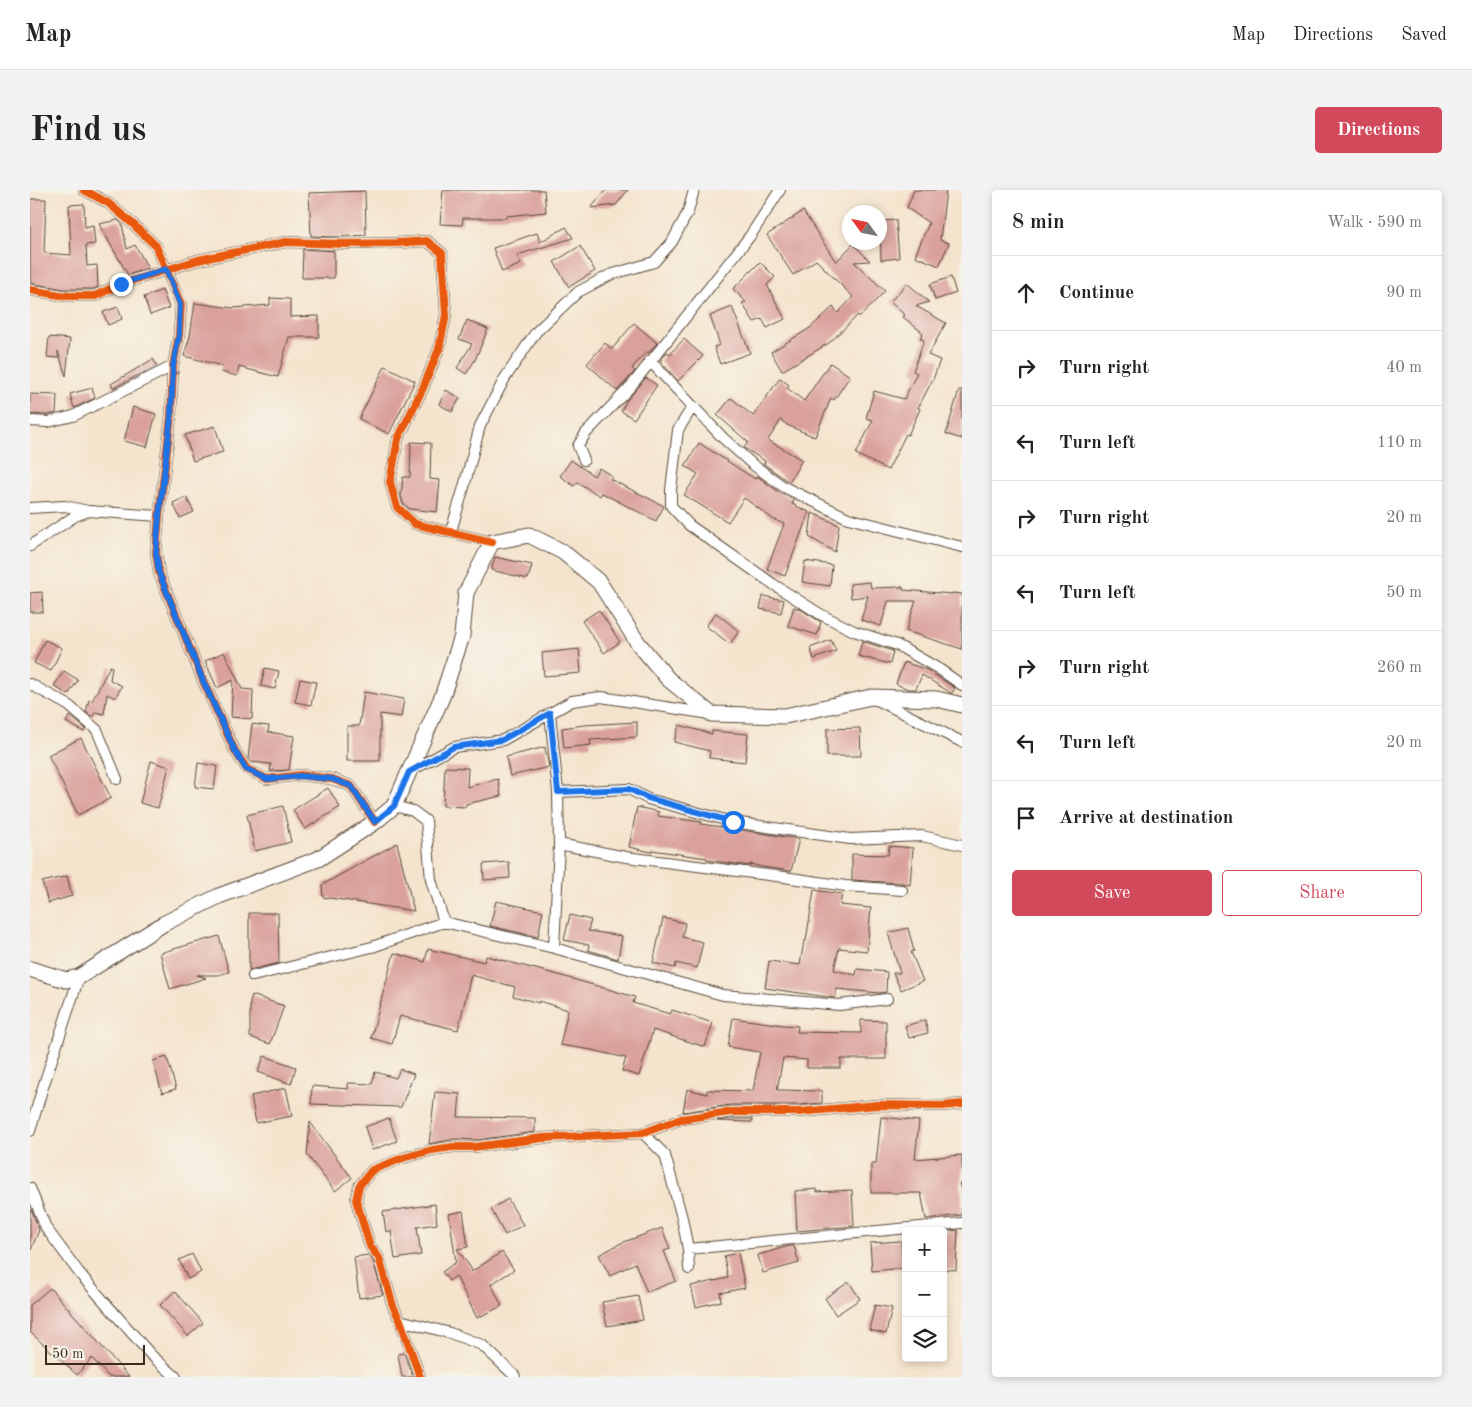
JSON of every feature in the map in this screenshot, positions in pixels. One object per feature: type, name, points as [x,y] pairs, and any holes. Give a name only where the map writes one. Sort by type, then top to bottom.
[{"type":"main road","points":[[30,969],[66,980],[79,977],[163,924],[219,896],[318,859],[375,822],[394,806],[442,697],[460,645],[466,593],[492,542],[529,535],[563,552],[599,582],[638,643],[668,679],[711,714],[785,716],[871,697],[937,699],[962,705]]},
{"type":"street","points":[[84,190],[108,204],[156,246],[180,304],[179,335],[173,366],[171,416],[156,553],[159,573],[208,692],[235,751],[246,769],[267,779],[301,776],[332,779],[351,786],[375,822]]},
{"type":"street","points":[[451,532],[480,426],[505,378],[536,332],[578,292],[610,275],[654,262],[672,242],[688,212],[694,190]]},
{"type":"street","points":[[584,460],[578,446],[586,433],[632,385],[750,236],[780,190]]},
{"type":"street","points":[[30,290],[66,296],[95,296],[121,284],[166,269],[198,260],[286,242],[344,244],[427,241],[442,253],[446,315],[439,349],[423,388],[398,439],[390,482],[397,507],[415,524],[492,542]]},
{"type":"street","points":[[650,361],[723,438],[784,487],[848,518],[962,547]]},
{"type":"street","points":[[30,421],[48,422],[73,416],[173,366]]},
{"type":"street","points":[[693,406],[678,430],[670,490],[671,506],[689,525],[773,584],[820,614],[854,630],[897,645],[939,669],[962,685]]},
{"type":"street","points":[[30,508],[65,506],[88,511],[159,516]]},
{"type":"street","points":[[30,546],[75,516],[88,511]]},
{"type":"street","points":[[30,684],[68,705],[97,730],[117,780]]},
{"type":"street","points":[[409,772],[454,747],[502,740],[572,701],[601,697],[711,714]]},
{"type":"street","points":[[871,697],[962,742]]},
{"type":"street","points":[[550,713],[558,792],[559,844],[554,948]]},
{"type":"street","points":[[558,792],[629,789],[648,798],[733,822],[850,839],[922,836],[962,845]]},
{"type":"street","points":[[394,806],[413,811],[426,821],[431,880],[444,922]]},
{"type":"street","points":[[559,844],[626,857],[846,886],[902,890]]},
{"type":"street","points":[[253,976],[372,947],[444,922],[554,948],[723,995],[839,1005],[887,999]]},
{"type":"street","points":[[30,1131],[79,977]]},
{"type":"street","points":[[420,1377],[400,1320],[393,1306],[379,1258],[370,1246],[356,1200],[359,1186],[372,1170],[403,1158],[439,1149],[474,1147],[543,1138],[643,1133],[681,1119],[730,1112],[799,1112],[877,1105],[942,1106],[962,1104]]},
{"type":"street","points":[[643,1133],[665,1155],[680,1210],[688,1248],[690,1269]]},
{"type":"street","points":[[30,1188],[46,1228],[80,1274],[151,1355],[176,1377]]},
{"type":"street","points":[[688,1248],[962,1223]]},
{"type":"street","points":[[400,1320],[482,1345],[515,1377]]},
{"type":"building","points":[[443,190],[544,190],[546,212],[506,216],[506,218],[463,218],[462,225],[440,224]]},
{"type":"building","points":[[606,190],[628,190],[616,205],[591,208]]},
{"type":"building","points":[[914,190],[946,190],[940,240],[949,243],[939,266],[915,256],[929,223],[907,208]]},
{"type":"building","points":[[365,191],[366,235],[311,236],[309,193]]},
{"type":"building","points":[[30,199],[46,199],[44,253],[71,255],[69,205],[84,204],[85,227],[93,225],[95,244],[86,245],[87,266],[97,265],[98,287],[93,289],[64,289],[30,283]]},
{"type":"building","points":[[803,211],[836,262],[847,250],[859,250],[870,261],[854,262],[885,291],[860,317],[858,315],[829,343],[782,371],[771,352],[810,328],[833,307],[838,313],[853,297],[816,260],[793,275],[767,235]]},
{"type":"building","points":[[118,220],[122,224],[127,249],[135,245],[148,268],[128,275],[99,224]]},
{"type":"building","points":[[896,220],[899,258],[881,260],[881,250],[887,250],[887,221]]},
{"type":"building","points":[[566,227],[573,238],[517,255],[521,264],[502,272],[493,248],[537,233],[540,242]]},
{"type":"building","points":[[580,246],[595,271],[569,287],[554,262]]},
{"type":"building","points":[[303,249],[334,251],[334,278],[302,278]]},
{"type":"building","points":[[760,262],[775,277],[767,285],[785,319],[767,328],[762,319],[754,322],[742,303],[746,302],[733,289]]},
{"type":"building","points":[[951,277],[956,293],[935,300],[930,284]]},
{"type":"building","points":[[907,283],[929,302],[916,306],[946,323],[928,355],[940,360],[934,377],[918,408],[920,409],[908,435],[906,434],[888,470],[856,454],[873,420],[866,418],[874,391],[904,399],[917,373],[913,371],[924,340],[920,338],[923,333],[903,317],[905,315],[890,302]]},
{"type":"building","points":[[162,290],[169,308],[150,315],[144,297]]},
{"type":"building","points":[[270,298],[290,299],[290,317],[319,316],[319,337],[289,337],[278,377],[239,367],[237,376],[221,372],[222,366],[184,356],[190,336],[195,303],[233,308],[270,305]]},
{"type":"building","points":[[118,307],[122,319],[108,325],[103,312]]},
{"type":"building","points":[[732,307],[750,353],[720,364],[714,347],[720,345],[710,316]]},
{"type":"building","points":[[467,320],[488,329],[475,360],[466,374],[457,368],[472,344],[459,339]]},
{"type":"building","points":[[634,323],[657,343],[632,368],[635,371],[617,391],[587,364],[605,343],[612,349]]},
{"type":"building","points":[[49,337],[70,339],[66,376],[58,351],[58,358],[47,357]]},
{"type":"building","points":[[684,339],[703,356],[678,381],[660,361],[667,352],[670,354]]},
{"type":"building","points":[[153,359],[157,366],[113,388],[111,384]]},
{"type":"building","points":[[830,363],[850,376],[834,400],[831,398],[815,437],[787,425],[781,420],[768,440],[802,460],[789,482],[764,464],[765,461],[744,448],[748,442],[717,415],[731,398],[753,416],[780,378],[789,385],[787,388],[804,401]]},
{"type":"building","points":[[385,366],[415,381],[389,434],[359,419]]},
{"type":"building","points":[[646,378],[657,385],[634,419],[621,411],[627,400]]},
{"type":"building","points":[[92,388],[95,398],[74,408],[70,394]]},
{"type":"building","points":[[446,390],[460,398],[452,412],[439,404]]},
{"type":"building","points":[[959,390],[962,390],[962,439],[946,434]]},
{"type":"building","points":[[30,394],[57,395],[56,413],[47,415],[30,414]]},
{"type":"building","points":[[133,407],[156,414],[147,447],[124,441]]},
{"type":"building","points":[[215,426],[223,452],[193,461],[185,435]]},
{"type":"building","points":[[411,442],[431,443],[430,479],[440,480],[437,512],[410,509],[403,503],[401,496],[403,477],[410,477]]},
{"type":"building","points":[[699,443],[755,479],[757,476],[780,493],[794,500],[792,504],[809,512],[785,576],[767,569],[784,524],[773,519],[744,498],[728,522],[684,495],[698,474],[685,466]]},
{"type":"building","points":[[571,460],[594,476],[599,468],[612,476],[610,479],[664,506],[656,521],[602,493],[600,496],[577,482],[574,486],[560,476]]},
{"type":"building","points":[[186,497],[194,512],[180,518],[173,503]]},
{"type":"building","points":[[812,513],[839,525],[835,552],[809,537]]},
{"type":"building","points":[[495,557],[532,565],[528,579],[491,570]]},
{"type":"building","points":[[805,561],[832,565],[830,586],[802,582]]},
{"type":"building","points":[[870,582],[871,588],[903,587],[903,590],[962,594],[962,649],[906,631],[916,601],[888,601],[881,626],[861,620],[868,596],[851,598],[850,584]]},
{"type":"building","points":[[42,592],[43,612],[30,612],[30,593]]},
{"type":"building","points":[[763,596],[784,600],[781,613],[760,609]]},
{"type":"building","points":[[794,607],[821,622],[817,635],[788,626]]},
{"type":"building","points":[[599,610],[620,642],[604,653],[582,621]]},
{"type":"building","points":[[716,613],[739,631],[730,644],[706,626]]},
{"type":"building","points":[[45,640],[62,648],[51,671],[34,663]]},
{"type":"building","points":[[831,640],[836,651],[814,659],[810,648]]},
{"type":"building","points":[[862,641],[893,651],[890,664],[858,656]]},
{"type":"building","points":[[579,649],[581,673],[544,676],[542,653]]},
{"type":"building","points":[[224,652],[242,689],[253,690],[252,719],[231,717],[233,680],[217,688],[205,661]]},
{"type":"building","points":[[904,662],[927,670],[955,688],[951,693],[922,675],[916,689],[908,689],[896,684]]},
{"type":"building","points":[[110,666],[112,667],[110,680],[122,686],[115,698],[107,694],[104,714],[95,712],[93,717],[86,712],[89,700],[92,701]]},
{"type":"building","points":[[265,668],[279,671],[275,689],[261,686]]},
{"type":"building","points":[[64,671],[78,680],[68,695],[54,686]]},
{"type":"building","points":[[300,679],[316,682],[311,705],[295,702]]},
{"type":"building","points":[[364,692],[404,699],[401,717],[380,714],[380,761],[347,761],[347,726],[359,726]]},
{"type":"building","points":[[70,716],[86,729],[84,732],[66,722]]},
{"type":"building","points":[[637,722],[637,737],[590,740],[591,745],[564,748],[562,728]]},
{"type":"building","points":[[252,724],[269,726],[268,732],[294,736],[289,770],[270,771],[271,764],[251,762],[248,758]]},
{"type":"building","points":[[679,725],[712,734],[712,731],[748,734],[745,762],[709,758],[710,751],[674,742]]},
{"type":"building","points":[[860,728],[861,756],[827,756],[827,729]]},
{"type":"building","points":[[81,738],[111,798],[78,815],[48,755]]},
{"type":"building","points":[[545,747],[549,767],[510,776],[506,757]]},
{"type":"building","points":[[151,761],[169,767],[158,808],[140,803]]},
{"type":"building","points":[[198,763],[217,766],[214,789],[195,787]]},
{"type":"building","points":[[445,767],[468,768],[467,787],[498,779],[501,796],[466,804],[466,807],[443,806]]},
{"type":"building","points":[[328,788],[340,807],[305,829],[293,810]]},
{"type":"building","points":[[283,806],[291,842],[255,851],[247,815]]},
{"type":"building","points":[[637,807],[659,812],[658,816],[799,839],[791,871],[750,864],[750,866],[707,860],[707,858],[652,850],[651,852],[629,847]]},
{"type":"building","points":[[397,843],[414,911],[323,897],[322,885]]},
{"type":"building","points":[[889,846],[913,848],[910,885],[852,880],[852,854],[888,855]]},
{"type":"building","points":[[509,862],[510,878],[484,880],[483,864]]},
{"type":"building","points":[[67,876],[72,896],[48,903],[42,882]]},
{"type":"building","points":[[814,890],[842,894],[840,905],[871,908],[867,951],[839,948],[834,970],[856,975],[857,969],[887,972],[886,992],[837,989],[835,998],[765,988],[769,961],[800,965]]},
{"type":"building","points":[[496,901],[543,911],[538,937],[490,926]]},
{"type":"building","points":[[249,913],[278,913],[279,963],[249,970]]},
{"type":"building","points":[[570,915],[591,920],[588,931],[622,936],[618,959],[588,950],[589,945],[564,940]]},
{"type":"building","points":[[663,918],[685,923],[682,937],[703,942],[697,968],[676,963],[675,968],[653,963]]},
{"type":"building","points":[[908,928],[914,951],[911,952],[923,981],[901,990],[893,973],[900,973],[888,933]]},
{"type":"building","points":[[219,936],[229,972],[218,975],[197,975],[206,978],[170,989],[160,953]]},
{"type":"building","points":[[428,949],[484,962],[486,956],[635,997],[633,1003],[670,1014],[672,1010],[713,1023],[705,1047],[653,1030],[639,1076],[622,1071],[626,1058],[560,1045],[568,1010],[539,1001],[539,1003],[513,996],[515,987],[471,975],[458,1030],[400,1016],[392,1044],[371,1038],[394,953],[425,962]]},
{"type":"building","points":[[252,995],[284,1006],[270,1044],[250,1037],[250,1002]]},
{"type":"building","points":[[733,1018],[798,1026],[797,1032],[861,1033],[861,1020],[886,1021],[886,1059],[841,1059],[841,1068],[807,1068],[807,1060],[783,1058],[777,1090],[822,1091],[822,1103],[731,1105],[683,1112],[687,1089],[707,1094],[707,1090],[753,1091],[760,1052],[728,1047]]},
{"type":"building","points":[[925,1020],[928,1033],[909,1038],[905,1026]]},
{"type":"building","points":[[264,1056],[296,1067],[291,1084],[258,1072]]},
{"type":"building","points":[[167,1057],[176,1089],[162,1093],[153,1061]]},
{"type":"building","points":[[400,1069],[414,1074],[401,1107],[311,1104],[312,1086],[348,1089],[348,1083],[372,1084],[375,1072],[396,1078]]},
{"type":"building","points":[[286,1088],[292,1116],[256,1123],[251,1096]]},
{"type":"building","points":[[435,1092],[460,1094],[458,1117],[535,1118],[535,1132],[477,1140],[455,1139],[429,1144]]},
{"type":"building","points":[[881,1117],[919,1121],[915,1159],[962,1155],[962,1183],[959,1183],[962,1195],[962,1215],[926,1219],[921,1193],[871,1193],[871,1164],[876,1164]]},
{"type":"building","points":[[389,1118],[397,1141],[372,1150],[365,1127]]},
{"type":"building","points":[[752,1119],[752,1122],[717,1121]]},
{"type":"building","points":[[310,1122],[352,1178],[335,1191],[307,1155]]},
{"type":"building","points":[[817,1189],[817,1192],[852,1190],[854,1226],[797,1231],[795,1191]]},
{"type":"building","points":[[508,1199],[523,1225],[505,1235],[491,1209]]},
{"type":"building","points":[[435,1204],[437,1224],[417,1227],[421,1255],[395,1259],[391,1231],[386,1232],[383,1212]]},
{"type":"building","points":[[30,1210],[39,1230],[30,1252]]},
{"type":"building","points":[[463,1211],[468,1247],[457,1249],[471,1268],[471,1272],[502,1252],[514,1270],[491,1284],[502,1306],[477,1318],[456,1276],[449,1281],[442,1272],[456,1262],[449,1214]]},
{"type":"building","points":[[662,1228],[670,1249],[664,1251],[676,1281],[647,1292],[635,1263],[610,1276],[599,1255],[621,1243]]},
{"type":"building","points":[[958,1230],[956,1270],[947,1269],[947,1231]]},
{"type":"building","points":[[901,1241],[902,1268],[872,1271],[870,1243]]},
{"type":"building","points":[[794,1246],[799,1263],[763,1273],[758,1255]]},
{"type":"building","points":[[738,1253],[745,1288],[720,1293],[721,1301],[696,1307],[691,1286],[728,1278],[724,1256]]},
{"type":"building","points":[[192,1254],[201,1272],[188,1279],[179,1260]]},
{"type":"building","points":[[368,1255],[373,1261],[383,1295],[359,1298],[354,1257]]},
{"type":"building","points":[[849,1282],[860,1299],[836,1315],[825,1298]]},
{"type":"building","points":[[50,1288],[129,1377],[109,1377],[92,1358],[77,1375],[30,1332],[30,1305]]},
{"type":"building","points":[[175,1291],[203,1323],[188,1336],[160,1305]]},
{"type":"building","points":[[638,1296],[643,1320],[607,1326],[602,1302]]},
{"type":"building","points":[[875,1305],[892,1308],[886,1334],[869,1330]]},
{"type":"building","points":[[404,1353],[413,1377],[402,1377],[398,1354]]},
{"type":"cycle path","points":[[84,190],[108,203],[156,246],[181,304],[179,335],[173,366],[171,416],[156,553],[159,573],[204,683],[235,751],[247,769],[267,779],[301,775],[332,779],[351,786],[375,822]]},
{"type":"cycle path","points":[[30,290],[66,296],[95,296],[121,284],[198,260],[286,242],[344,244],[427,241],[442,253],[446,315],[439,349],[423,388],[398,439],[390,482],[397,507],[415,524],[492,542]]},
{"type":"cycle path","points":[[420,1377],[400,1320],[393,1306],[379,1258],[370,1246],[356,1200],[359,1186],[372,1170],[403,1158],[432,1150],[474,1147],[543,1138],[643,1133],[681,1119],[731,1112],[799,1112],[877,1105],[942,1106],[962,1104]]},
{"type":"route","points":[[121,284],[166,269],[180,304],[179,335],[173,366],[171,416],[156,553],[159,573],[204,683],[235,751],[246,769],[267,779],[301,776],[332,779],[351,786],[375,822],[394,806],[409,772],[454,747],[502,740],[550,713],[558,792],[629,789],[648,798],[733,822]]}]
